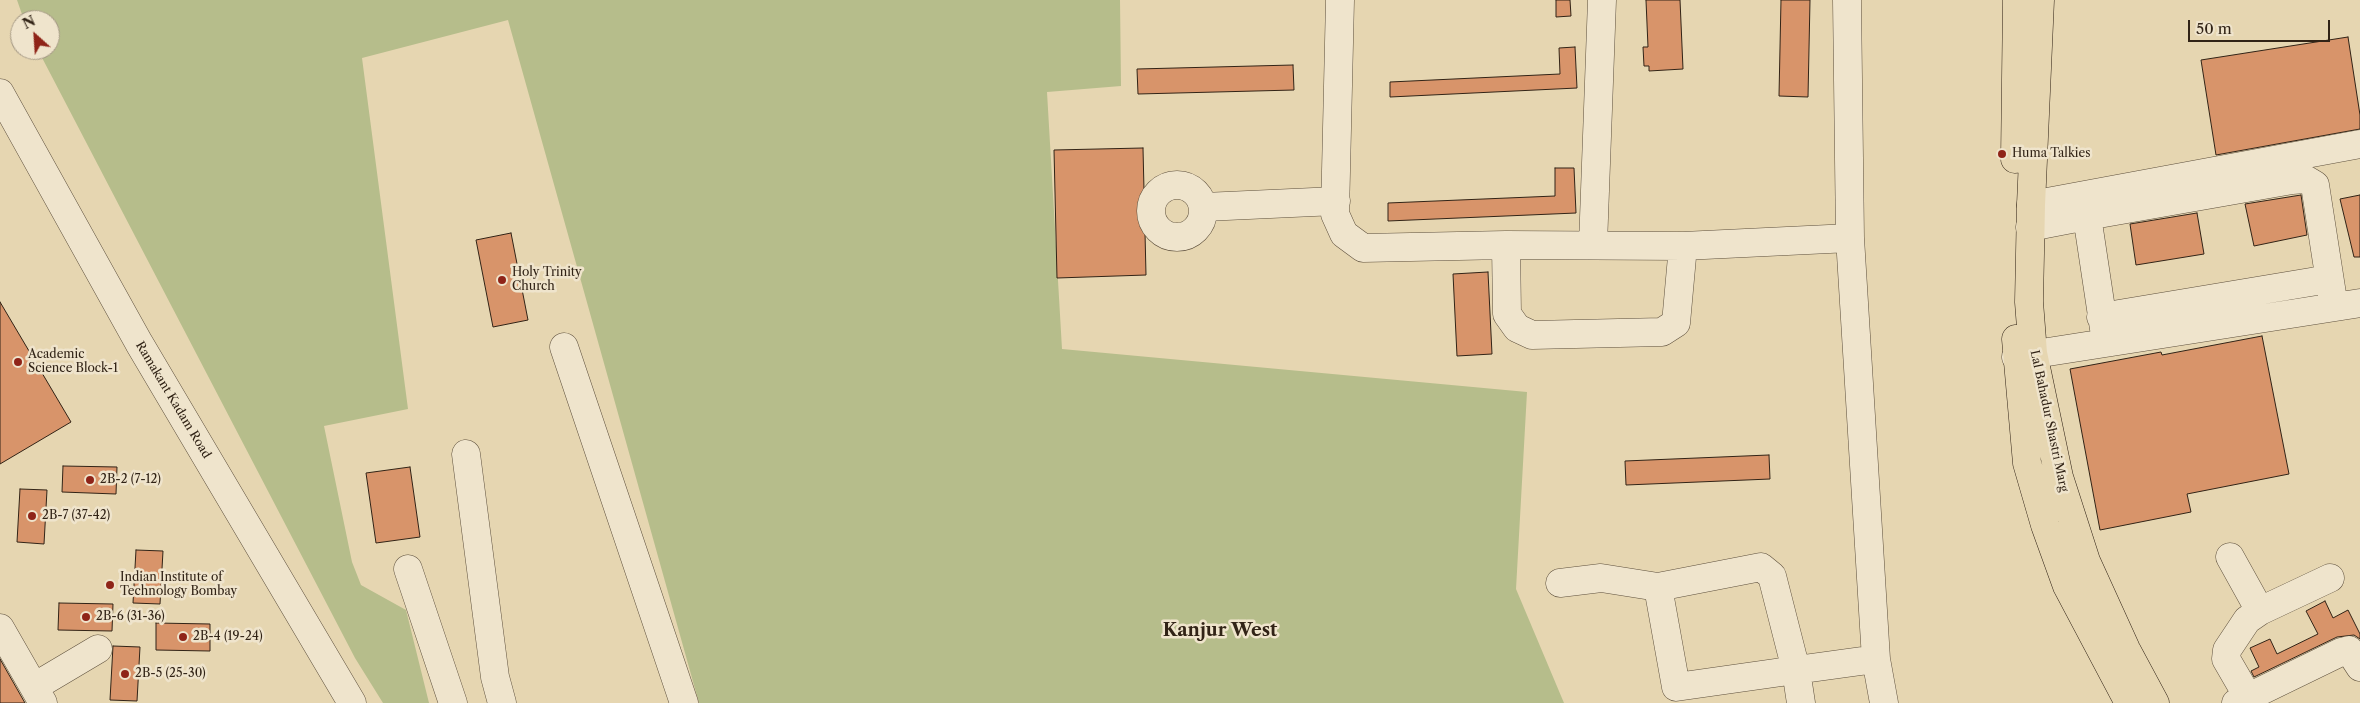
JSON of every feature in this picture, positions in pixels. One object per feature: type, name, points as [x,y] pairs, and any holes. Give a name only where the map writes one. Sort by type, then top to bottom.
[{"type":"main road","name":"Lal Bahadur Shastri Marg","points":[[2017,0],[2027,463],[2045,525],[2067,586],[2128,703]]},
{"type":"main road","name":"Lal Bahadur Shastri Marg","points":[[2040,0],[2029,302],[2025,355],[2059,477],[2086,561],[2126,649],[2155,703]]},
{"type":"street","points":[[1340,0],[1335,214],[1344,234],[1363,248],[1506,245],[1683,246],[1850,238]]},
{"type":"street","points":[[1593,246],[1602,0]]},
{"type":"street","points":[[1847,0],[1850,238],[1876,659],[1884,703]]},
{"type":"street","name":"Ramakant Kadam Road","points":[[0,93],[138,343],[352,703]]},
{"type":"street","points":[[2031,216],[2360,144]]},
{"type":"street","points":[[2031,216],[2087,216],[2305,179],[2315,185],[2329,279],[2347,305],[2104,329]]},
{"type":"street","points":[[1204,207],[1336,201]]},
{"type":"street","points":[[2087,216],[2104,329]]},
{"type":"street","points":[[1506,245],[1508,314],[1517,328],[1532,335],[1662,332],[1676,324],[1683,246]]},
{"type":"street","points":[[2025,355],[2104,329],[2329,279]]},
{"type":"street","points":[[564,347],[684,703]]},
{"type":"street","points":[[466,454],[495,677],[502,703]]},
{"type":"street","points":[[2230,557],[2260,610]]},
{"type":"street","points":[[1560,583],[1601,578],[1658,587],[1761,567],[1772,576],[1796,670],[1801,703]]},
{"type":"street","points":[[408,569],[453,703]]},
{"type":"street","points":[[2330,578],[2260,610],[2247,620],[2227,650],[2226,659],[2242,700],[2341,652],[2349,650],[2360,667]]},
{"type":"street","points":[[1658,587],[1678,695],[1796,670],[1876,659]]},
{"type":"street","points":[[2,637],[38,695],[98,649]]},
{"type":"green space","points":[[17,0],[1120,0],[1121,86],[1047,92],[1062,349],[1527,392],[1516,589],[1564,703],[699,703],[508,20],[362,58],[408,409],[324,426],[352,562],[361,585],[406,610],[429,703],[383,703],[355,658],[43,60],[60,60],[60,10],[20,10]]},
{"type":"building","points":[[1556,0],[1570,0],[1571,16],[1556,17]]},
{"type":"building","points":[[1646,0],[1680,0],[1683,69],[1649,71],[1649,66],[1644,66],[1643,47],[1648,47]]},
{"type":"building","points":[[1781,0],[1810,0],[1808,97],[1779,96]]},
{"type":"building","points":[[2348,37],[2360,115],[2360,129],[2216,155],[2201,60]]},
{"type":"building","points":[[1575,47],[1577,88],[1390,97],[1390,82],[1560,74],[1559,48]]},
{"type":"building","points":[[1293,65],[1294,90],[1138,94],[1137,69]]},
{"type":"building","points":[[1143,148],[1146,275],[1057,278],[1054,150]]},
{"type":"building","points":[[1555,168],[1574,168],[1576,213],[1388,221],[1388,203],[1555,196]]},
{"type":"building","points":[[2301,195],[2307,235],[2254,246],[2245,204]]},
{"type":"building","points":[[2360,195],[2360,257],[2354,257],[2340,199]]},
{"type":"building","points":[[2197,213],[2204,254],[2136,265],[2130,224]]},
{"type":"building","name":"Holy Trinity Church","points":[[511,233],[528,320],[493,327],[476,240]]},
{"type":"building","points":[[1488,272],[1492,354],[1457,356],[1453,274]]},
{"type":"building","name":"Academic Science Block-1","points":[[0,302],[71,422],[0,464]]},
{"type":"building","points":[[2262,336],[2289,474],[2187,494],[2191,512],[2100,530],[2070,369],[2161,352],[2162,355]]},
{"type":"building","points":[[1769,455],[1770,479],[1626,485],[1625,461]]},
{"type":"building","name":"2B-2 (7-12)","points":[[63,466],[117,467],[116,494],[62,492]]},
{"type":"building","points":[[410,467],[420,537],[376,543],[366,473]]},
{"type":"building","name":"2B-7 (37-42)","points":[[20,489],[47,490],[44,544],[17,542]]},
{"type":"building","points":[[136,550],[163,551],[160,604],[133,603]]},
{"type":"building","points":[[2325,601],[2333,618],[2348,610],[2360,634],[2360,639],[2354,635],[2337,637],[2254,677],[2251,671],[2259,667],[2250,648],[2270,639],[2277,654],[2318,634],[2306,611]]},
{"type":"building","name":"2B-6 (31-36)","points":[[59,603],[113,604],[112,631],[58,630]]},
{"type":"building","name":"2B-4 (19-24)","points":[[156,623],[210,624],[210,651],[156,650]]},
{"type":"building","name":"2B-5 (25-30)","points":[[113,646],[140,647],[137,701],[110,700]]},
{"type":"building","points":[[0,659],[25,703],[0,703]]},
{"type":"place","name":"Huma Talkies","points":[[2002,154]]},
{"type":"place","name":"Holy Trinity Church","points":[[502,280]]},
{"type":"place","name":"Academic Science Block-1","points":[[18,362]]},
{"type":"place","name":"2B-2 (7-12)","points":[[90,480]]},
{"type":"place","name":"2B-7 (37-42)","points":[[32,516]]},
{"type":"place","name":"Indian Institute of Technology Bombay","points":[[110,585]]},
{"type":"place","name":"2B-6 (31-36)","points":[[86,617]]},
{"type":"place","name":"2B-4 (19-24)","points":[[183,637]]},
{"type":"place","name":"2B-5 (25-30)","points":[[125,674]]},
{"type":"district","name":"Kanjur West","points":[[1220,631]]}]
